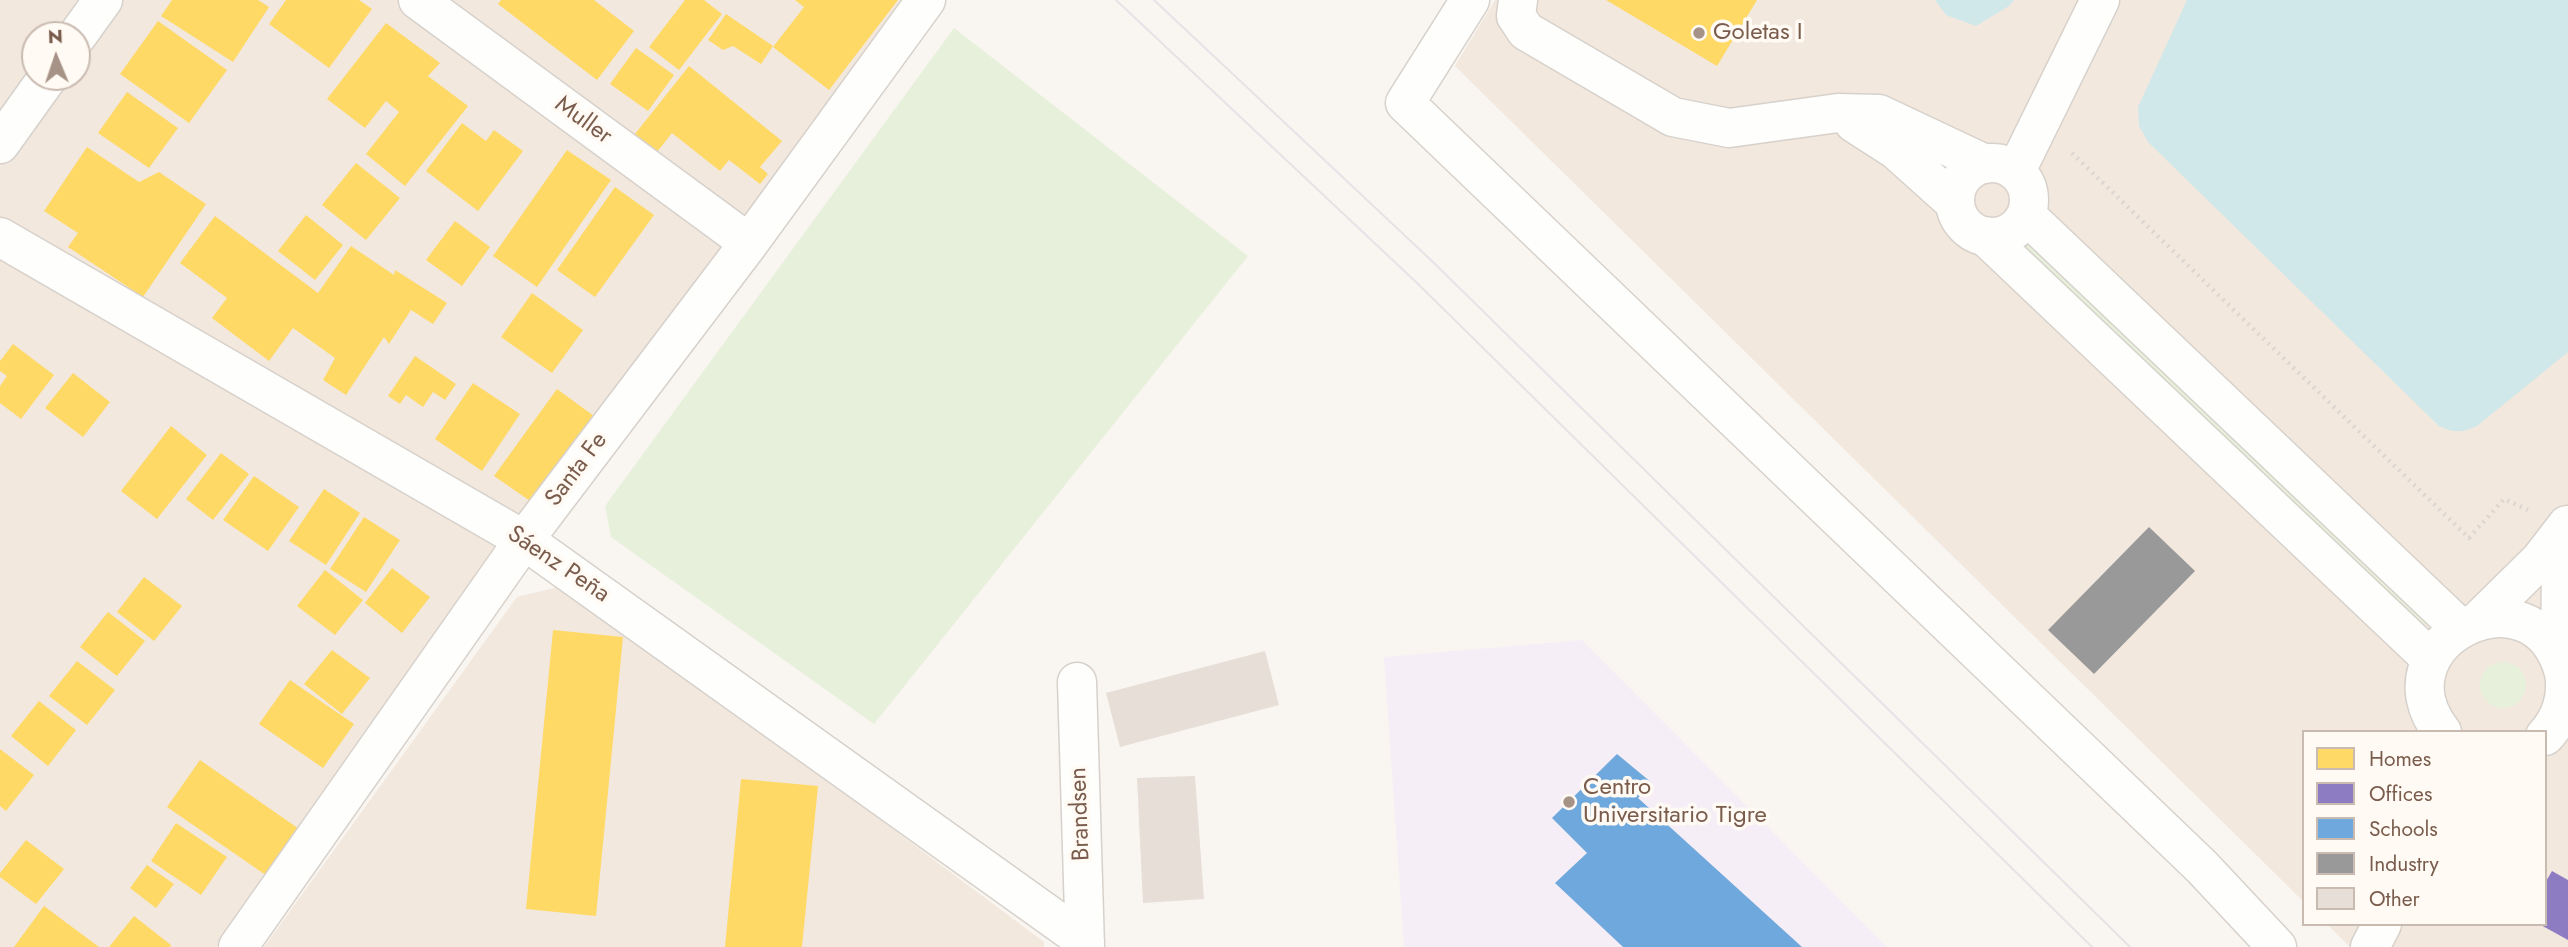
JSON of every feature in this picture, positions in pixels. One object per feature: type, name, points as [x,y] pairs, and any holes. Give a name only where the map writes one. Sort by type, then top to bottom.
[{"type":"street","name":"Muller","points":[[418,0],[749,243]]},
{"type":"street","name":"Santa Fe","points":[[238,947],[524,540],[749,243],[926,0]]},
{"type":"street","points":[[1470,0],[1405,103],[2202,867],[2277,947]]},
{"type":"street","points":[[1518,0],[1516,16],[1525,32],[1674,117],[1729,128],[1838,113],[1879,114],[2000,168],[2023,180],[2029,204],[2019,226],[1997,237],[1985,236],[1964,225],[1954,202],[1956,190],[1961,179],[1970,170],[2000,168],[2041,123],[2100,0]]},
{"type":"street","points":[[0,144],[38,91]]},
{"type":"street","points":[[1838,113],[1896,150],[1954,202]]},
{"type":"street","points":[[2026,215],[2470,623]]},
{"type":"street","points":[[1985,236],[2431,659]]},
{"type":"street","name":"Sáenz Peña","points":[[0,237],[524,540],[1085,944]]},
{"type":"street","points":[[2440,730],[2426,702],[2426,680],[2431,659],[2443,641],[2470,623],[2540,559],[2567,525]]},
{"type":"street","points":[[2547,734],[2554,727],[2564,705],[2566,681],[2560,658],[2561,568],[2567,525]]},
{"type":"street","points":[[2470,623],[2502,618],[2526,624],[2545,638],[2560,658]]},
{"type":"street","name":"Brandsen","points":[[1077,682],[1085,944]]},
{"type":"street","points":[[2370,947],[2381,926]]},
{"type":"path","points":[[2041,123],[2469,538],[2504,499],[2567,525]]},
{"type":"shaded area","points":[[0,0],[909,0],[478,579],[216,947],[0,947]]},
{"type":"shaded area","points":[[1495,0],[2568,0],[2568,947],[2350,947],[2329,926],[2547,926],[2547,730],[2302,730],[2302,900],[1455,66]]},
{"type":"shaded area","points":[[566,585],[1044,942],[1044,947],[264,947],[517,597]]},
{"type":"shaded area","name":"Centro Universitario Tigre","points":[[1582,640],[1887,947],[1404,947],[1384,657]]},
{"type":"green space","points":[[954,28],[1248,256],[874,724],[611,537],[605,506]]},
{"type":"green space","points":[[2029,239],[2428,621],[2422,627],[2020,246]]},
{"type":"green space","points":[[2503,662],[2512,663],[2519,669],[2525,676],[2525,694],[2519,701],[2512,707],[2503,708],[2494,707],[2487,701],[2481,694],[2480,685],[2481,676],[2487,669],[2494,663]]},
{"type":"water","points":[[1935,0],[2014,0],[2009,6],[1976,26],[1946,15]]},
{"type":"water","points":[[2187,0],[2568,0],[2568,352],[2477,426],[2458,431],[2439,426],[2148,142],[2139,126],[2138,107]]},
{"type":"building: Homes","points":[[172,0],[258,0],[269,7],[233,62],[161,16]]},
{"type":"building: Homes","points":[[286,0],[359,0],[372,9],[329,68],[269,24]]},
{"type":"building: Homes","points":[[501,0],[594,0],[634,31],[597,80],[498,4]]},
{"type":"building: Homes","points":[[685,0],[704,0],[722,14],[679,70],[649,47]]},
{"type":"building: Homes","points":[[795,0],[898,0],[829,90],[773,47],[804,7]]},
{"type":"building: Homes","name":"Goletas I","points":[[1606,0],[1757,0],[1717,66]]},
{"type":"building: Homes","points":[[726,14],[773,46],[761,64],[733,46],[723,50],[708,40]]},
{"type":"building: Homes","points":[[158,21],[227,70],[189,123],[120,74]]},
{"type":"building: Homes","points":[[386,23],[440,63],[428,76],[468,106],[405,186],[366,154],[399,112],[386,101],[365,128],[327,99]]},
{"type":"building: Homes","points":[[636,48],[674,75],[648,111],[610,84]]},
{"type":"building: Homes","points":[[689,66],[782,141],[760,167],[768,174],[760,184],[729,160],[720,171],[672,133],[657,152],[635,134]]},
{"type":"building: Homes","points":[[127,92],[178,128],[149,168],[98,133]]},
{"type":"building: Homes","points":[[462,123],[486,141],[494,130],[523,151],[478,211],[426,171]]},
{"type":"building: Homes","points":[[87,147],[139,182],[159,172],[206,204],[143,297],[68,247],[78,233],[44,211]]},
{"type":"building: Homes","points":[[567,150],[611,180],[537,287],[493,256]]},
{"type":"building: Homes","points":[[356,163],[400,198],[366,240],[322,205]]},
{"type":"building: Homes","points":[[615,187],[654,215],[595,297],[557,270]]},
{"type":"building: Homes","points":[[306,215],[343,245],[315,280],[278,251]]},
{"type":"building: Homes","points":[[215,216],[318,293],[351,246],[394,275],[395,270],[447,303],[433,324],[411,310],[389,344],[384,337],[346,395],[323,380],[335,358],[293,328],[269,361],[212,318],[227,298],[180,263]]},
{"type":"building: Homes","points":[[455,221],[490,247],[462,286],[426,260]]},
{"type":"building: Homes","points":[[532,293],[583,330],[552,373],[501,337]]},
{"type":"building: Homes","points":[[13,344],[54,375],[21,419],[0,403],[0,386],[7,376],[0,371],[0,361]]},
{"type":"building: Homes","points":[[415,356],[456,384],[445,400],[433,392],[423,407],[406,395],[400,404],[388,396]]},
{"type":"building: Homes","points":[[73,373],[110,402],[83,437],[45,408]]},
{"type":"building: Homes","points":[[473,383],[520,414],[482,471],[435,439]]},
{"type":"building: Homes","points":[[557,389],[598,419],[536,505],[494,476]]},
{"type":"building: Homes","points":[[171,426],[207,455],[157,519],[121,491]]},
{"type":"building: Homes","points":[[221,453],[249,474],[213,520],[186,499]]},
{"type":"building: Homes","points":[[254,476],[299,507],[268,551],[223,520]]},
{"type":"building: Homes","points":[[324,489],[360,513],[326,565],[289,541]]},
{"type":"building: Homes","points":[[364,517],[400,540],[366,592],[330,569]]},
{"type":"building: Homes","points":[[392,568],[430,597],[402,633],[365,603]]},
{"type":"building: Homes","points":[[325,570],[363,600],[335,635],[297,606]]},
{"type":"building: Homes","points":[[144,577],[182,606],[154,641],[117,612]]},
{"type":"building: Homes","points":[[108,612],[145,641],[117,676],[80,647]]},
{"type":"building: Homes","points":[[553,630],[623,637],[596,916],[526,909]]},
{"type":"building: Homes","points":[[332,650],[370,678],[342,714],[304,684]]},
{"type":"building: Homes","points":[[77,661],[115,690],[87,725],[49,696]]},
{"type":"building: Homes","points":[[290,680],[354,724],[323,768],[259,724]]},
{"type":"building: Homes","points":[[39,701],[76,730],[48,766],[11,736]]},
{"type":"building: Homes","points":[[0,749],[34,775],[6,811],[0,806]]},
{"type":"building: Homes","points":[[200,760],[302,831],[270,878],[167,807]]},
{"type":"building: Homes","points":[[741,779],[818,786],[802,947],[725,947]]},
{"type":"building: Homes","points":[[176,823],[227,857],[201,895],[151,861]]},
{"type":"building: Homes","points":[[26,840],[64,869],[36,904],[0,877],[0,873]]},
{"type":"building: Homes","points":[[147,865],[174,884],[156,908],[130,888]]},
{"type":"building: Homes","points":[[44,906],[99,947],[14,947]]},
{"type":"building: Homes","points":[[134,916],[171,945],[170,947],[109,947]]},
{"type":"building: Offices","points":[[2552,871],[2568,880],[2568,940],[2543,926],[2547,926],[2547,880]]},
{"type":"building: Schools","points":[[1617,754],[1652,783],[1638,798],[1802,947],[1623,947],[1555,883],[1587,853],[1552,818]]},
{"type":"building: Industry","points":[[2149,527],[2195,571],[2094,674],[2048,630]]},
{"type":"building: Other","points":[[1265,651],[1279,705],[1120,747],[1106,693]]},
{"type":"building: Other","points":[[1195,776],[1204,899],[1143,903],[1137,778]]},
{"type":"tram line","points":[[1116,0],[1417,283],[2092,947]]},
{"type":"tram line","points":[[1154,0],[1433,262],[2130,947]]},
{"type":"place","name":"Goletas I","points":[[1699,33]]},
{"type":"place","name":"Centro Universitario Tigre","points":[[1569,802]]}]
